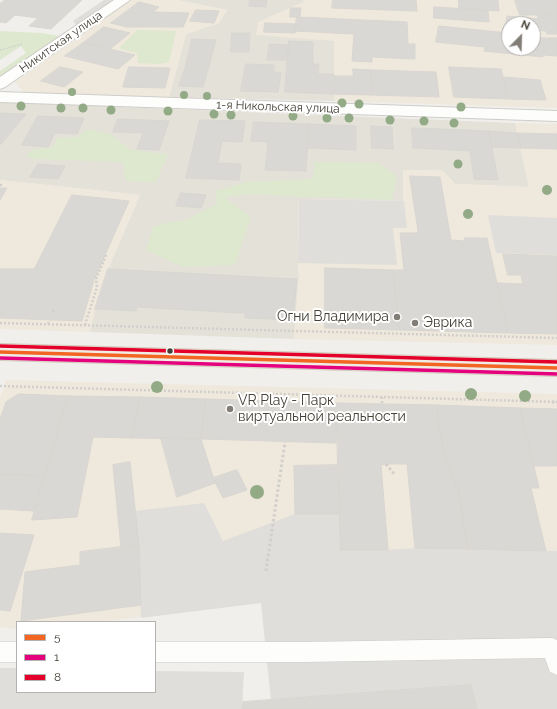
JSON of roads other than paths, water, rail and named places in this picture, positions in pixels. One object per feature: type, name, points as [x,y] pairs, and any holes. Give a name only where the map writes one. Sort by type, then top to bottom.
[{"type":"main road","points":[[0,352],[557,368]]},
{"type":"street","name":"Никитская улица","points":[[0,84],[123,0]]},
{"type":"street","name":"1-я Никольская улица","points":[[0,97],[557,116]]},
{"type":"lane","points":[[156,652],[303,652],[552,648],[557,665]]},
{"type":"lane","points":[[0,652],[16,652]]},
{"type":"place","name":"Огни Владимира","points":[[397,317]]},
{"type":"place","name":"Эврика","points":[[415,323]]},
{"type":"place","name":"VR Play - Парк виртуальной реальности","points":[[230,409]]}]
